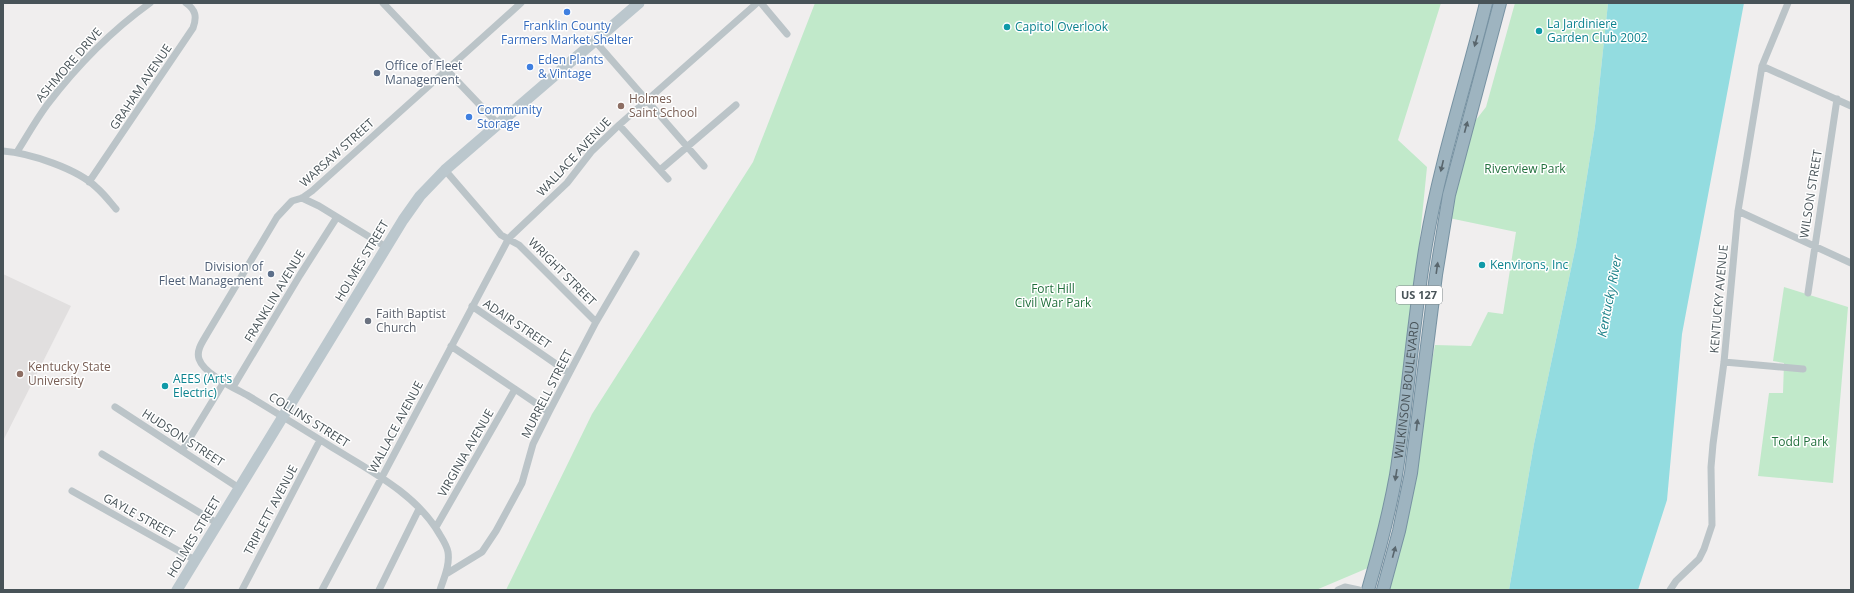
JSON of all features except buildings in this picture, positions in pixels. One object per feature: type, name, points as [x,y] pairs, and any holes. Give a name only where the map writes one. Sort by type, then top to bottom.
[{"type":"highway","name":"WILKINSON BOULEVARD","points":[[1368,590],[1396,476],[1420,287],[1433,205],[1451,127],[1486,3]]},
{"type":"highway","name":"WILKINSON BOULEVARD","points":[[1383,590],[1399,531],[1411,473],[1436,268],[1450,195],[1500,3]]},
{"type":"main road","name":"HOLMES STREET","points":[[177,590],[416,200],[445,170],[638,3]]},
{"type":"street","name":"ASHMORE DRIVE","points":[[17,152],[47,106],[83,63],[116,28],[150,3]]},
{"type":"street","name":"GRAHAM AVENUE","points":[[89,182],[193,28],[196,15],[193,9],[186,3]]},
{"type":"street","points":[[383,3],[498,124]]},
{"type":"street","name":"WARSAW STREET","points":[[224,382],[208,370],[199,360],[200,348],[261,242],[277,218],[292,201],[302,198],[336,170],[521,3]]},
{"type":"street","name":"WALLACE AVENUE","points":[[322,590],[509,238],[568,184],[591,152],[619,125],[757,3]]},
{"type":"street","points":[[761,3],[787,34]]},
{"type":"street","name":"KENTUCKY AVENUE","points":[[1670,590],[1676,581],[1699,559],[1712,525],[1711,467],[1724,362],[1738,212],[1762,66],[1788,3]]},
{"type":"street","points":[[595,41],[704,166]]},
{"type":"street","points":[[1762,66],[1851,106]]},
{"type":"street","name":"WILSON STREET","points":[[1808,293],[1837,99]]},
{"type":"street","points":[[660,170],[736,105]]},
{"type":"street","points":[[619,125],[668,179]]},
{"type":"street","points":[[3,151],[17,152],[56,165],[83,177],[97,187],[116,209]]},
{"type":"street","name":"WRIGHT STREET","points":[[445,170],[501,235],[520,244],[596,322]]},
{"type":"street","points":[[302,198],[319,206],[386,247]]},
{"type":"street","points":[[1738,212],[1851,263]]},
{"type":"street","name":"FRANKLIN AVENUE","points":[[233,387],[300,275],[337,217]]},
{"type":"street","name":"MURRELL STREET","points":[[446,574],[476,556],[487,546],[511,506],[522,483],[533,444],[596,322],[636,254]]},
{"type":"street","name":"ADAIR STREET","points":[[472,306],[569,373]]},
{"type":"street","points":[[451,346],[549,412]]},
{"type":"street","points":[[1724,362],[1803,368]]},
{"type":"street","points":[[182,451],[224,382]]},
{"type":"street","name":"COLLINS STREET","points":[[224,382],[283,416],[381,478],[420,509],[436,528],[448,551],[448,566],[440,590]]},
{"type":"street","name":"VIRGINIA AVENUE","points":[[436,528],[515,389]]},
{"type":"street","name":"HUDSON STREET","points":[[115,407],[239,488]]},
{"type":"street","name":"TRIPLETT AVENUE","points":[[242,590],[320,440]]},
{"type":"street","points":[[102,454],[218,523]]},
{"type":"street","name":"GAYLE STREET","points":[[72,491],[195,560]]},
{"type":"street","points":[[379,590],[420,509]]},
{"type":"street","points":[[1338,590],[1344,587],[1359,590]]},
{"type":"shaded area","name":"Kentucky State University","points":[[3,274],[71,306],[3,441]]},
{"type":"green space","name":"Fort Hill Civil War Park","points":[[815,3],[1441,3],[1398,140],[1427,167],[1397,467],[1375,565],[1316,590],[506,590],[592,414],[753,162]]},
{"type":"green space","name":"Riverview Park","points":[[1515,3],[1608,3],[1595,126],[1576,245],[1534,444],[1509,590],[1388,590],[1435,345],[1471,346],[1488,312],[1503,314],[1516,232],[1449,218],[1472,125],[1486,107]]},
{"type":"green space","name":"Todd Park","points":[[1784,287],[1848,307],[1833,483],[1758,476],[1769,393],[1783,393],[1784,363],[1773,361]]},
{"type":"water","name":"Kentucky River","points":[[1608,3],[1744,3],[1682,334],[1667,500],[1638,590],[1509,590],[1534,444],[1576,245],[1595,126]]},
{"type":"place","name":"Franklin County Farmers Market Shelter","points":[[567,12]]},
{"type":"place","name":"Capitol Overlook","points":[[1007,27]]},
{"type":"place","name":"La Jardiniere Garden Club 2002","points":[[1539,31]]},
{"type":"place","name":"Eden Plants & Vintage","points":[[530,67]]},
{"type":"place","name":"Office of Fleet Management","points":[[377,73]]},
{"type":"place","name":"Holmes Saint School","points":[[621,106]]},
{"type":"place","name":"Community Storage","points":[[469,117]]},
{"type":"place","name":"Kenvirons, Inc","points":[[1482,265]]},
{"type":"place","name":"Division of Fleet Management","points":[[271,274]]},
{"type":"place","name":"Faith Baptist Church","points":[[368,321]]},
{"type":"place","name":"Kentucky State University","points":[[20,374]]},
{"type":"place","name":"AEES (Art's Electric)","points":[[165,386]]}]
